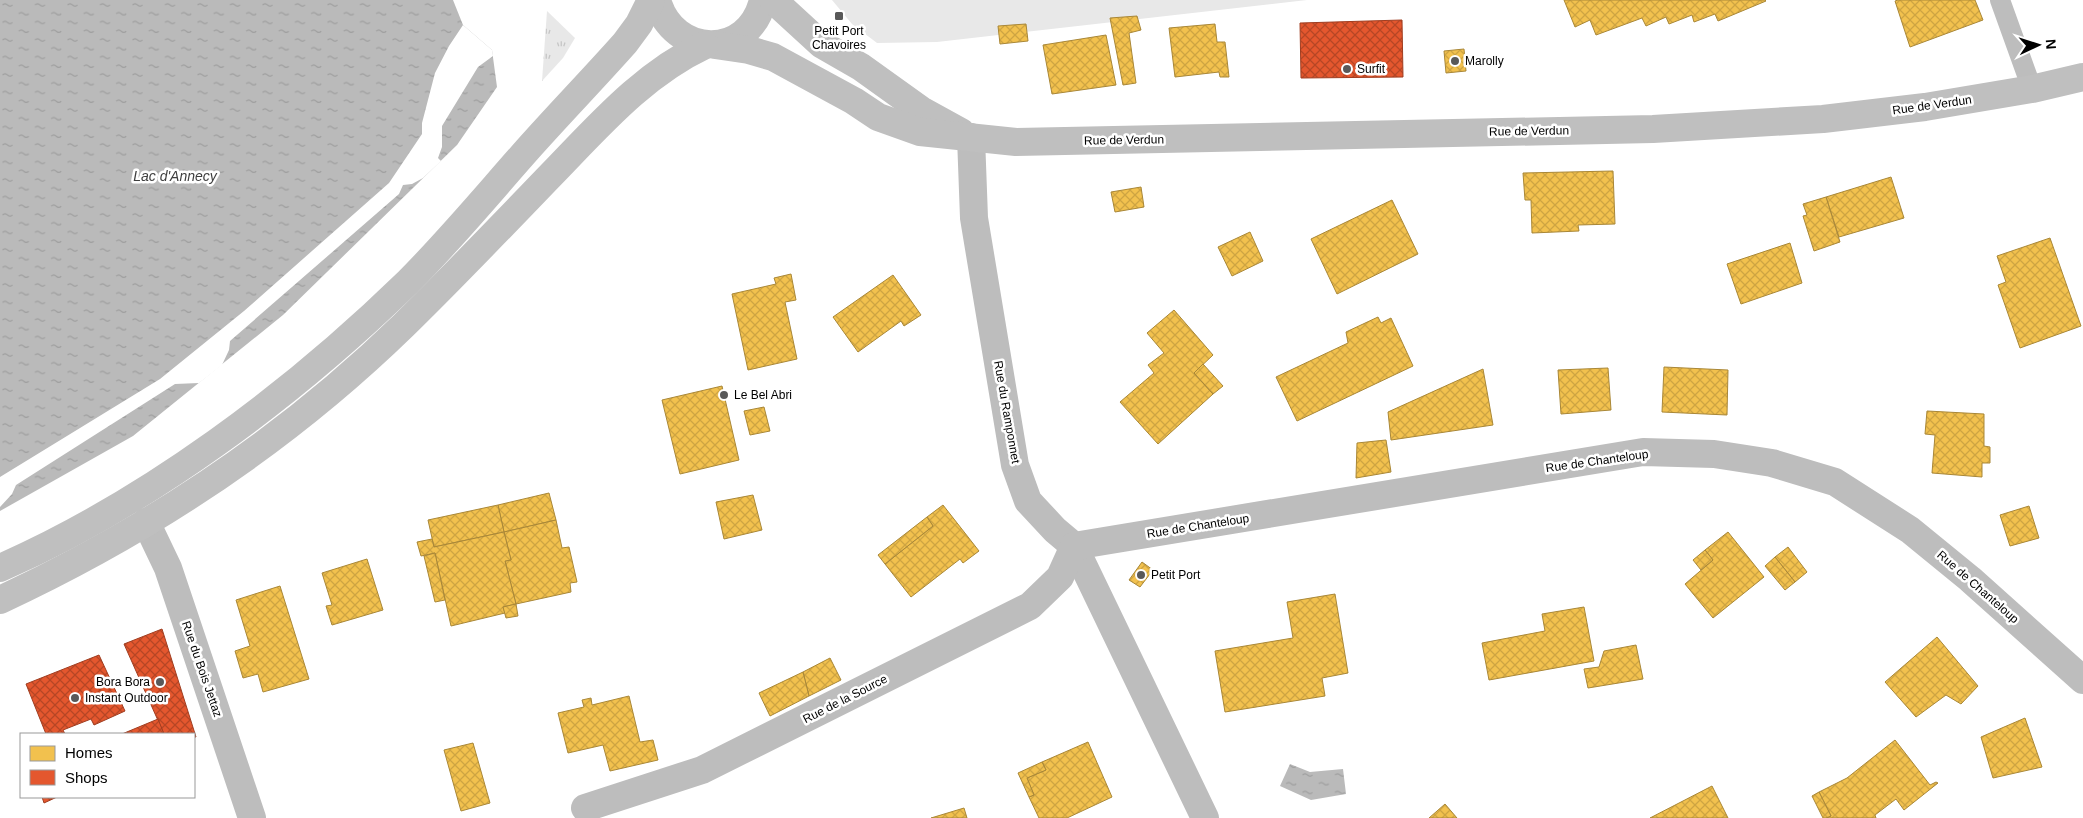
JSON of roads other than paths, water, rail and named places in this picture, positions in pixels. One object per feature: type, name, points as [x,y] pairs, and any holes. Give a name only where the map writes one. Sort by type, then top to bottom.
[{"type":"main road","points":[[0,568],[47,545],[140,494],[238,426],[302,378],[407,282],[460,227],[625,43],[639,24],[651,0]]},
{"type":"main road","name":"Rue de Verdun","points":[[657,0],[662,16],[674,30],[688,40],[749,50],[782,61],[854,101],[878,117],[920,132],[1016,142],[1653,129],[1823,119],[1925,107],[2032,89],[2083,78]]},
{"type":"main road","points":[[0,600],[101,549],[206,484],[279,433],[327,395],[402,327],[628,97],[674,60],[710,45],[733,40],[748,29],[756,19],[763,0]]},
{"type":"main road","name":"Rue de Verdun","points":[[773,0],[821,44],[861,68],[921,110],[971,137]]},
{"type":"street","name":"Rue du Ramponnet","points":[[971,137],[974,218],[1015,466],[1028,501],[1055,530],[1074,546],[1205,818]]},
{"type":"street","name":"Rue de Chanteloup","points":[[1074,546],[1643,452],[1714,454],[1772,463],[1835,482],[1910,530],[1970,579],[2083,680]]},
{"type":"street","name":"Rue du Bois Jettaz","points":[[146,522],[168,568],[252,818]]},
{"type":"street","name":"Rue de la Source","points":[[585,808],[702,770],[1030,606],[1060,577],[1074,546]]},
{"type":"lane","points":[[2000,0],[2032,89]]},
{"type":"lane","points":[[460,227],[481,248]]},
{"type":"water","name":"Lac d'Annecy","points":[[0,0],[453,0],[463,25],[492,50],[497,87],[457,145],[283,315],[133,436],[0,511]]},
{"type":"water","points":[[1290,764],[1310,772],[1343,769],[1346,794],[1311,800],[1280,786]]},
{"type":"place","name":"Petit Port Chavoires","points":[[839,16]]},
{"type":"place","name":"Marolly","points":[[1455,61]]},
{"type":"place","name":"Surfit","points":[[1347,69]]},
{"type":"place","name":"Le Bel Abri","points":[[724,395]]},
{"type":"place","name":"Petit Port","points":[[1141,575]]},
{"type":"place","name":"Bora Bora","points":[[160,682]]},
{"type":"place","name":"Instant Outdoor","points":[[75,698]]}]
